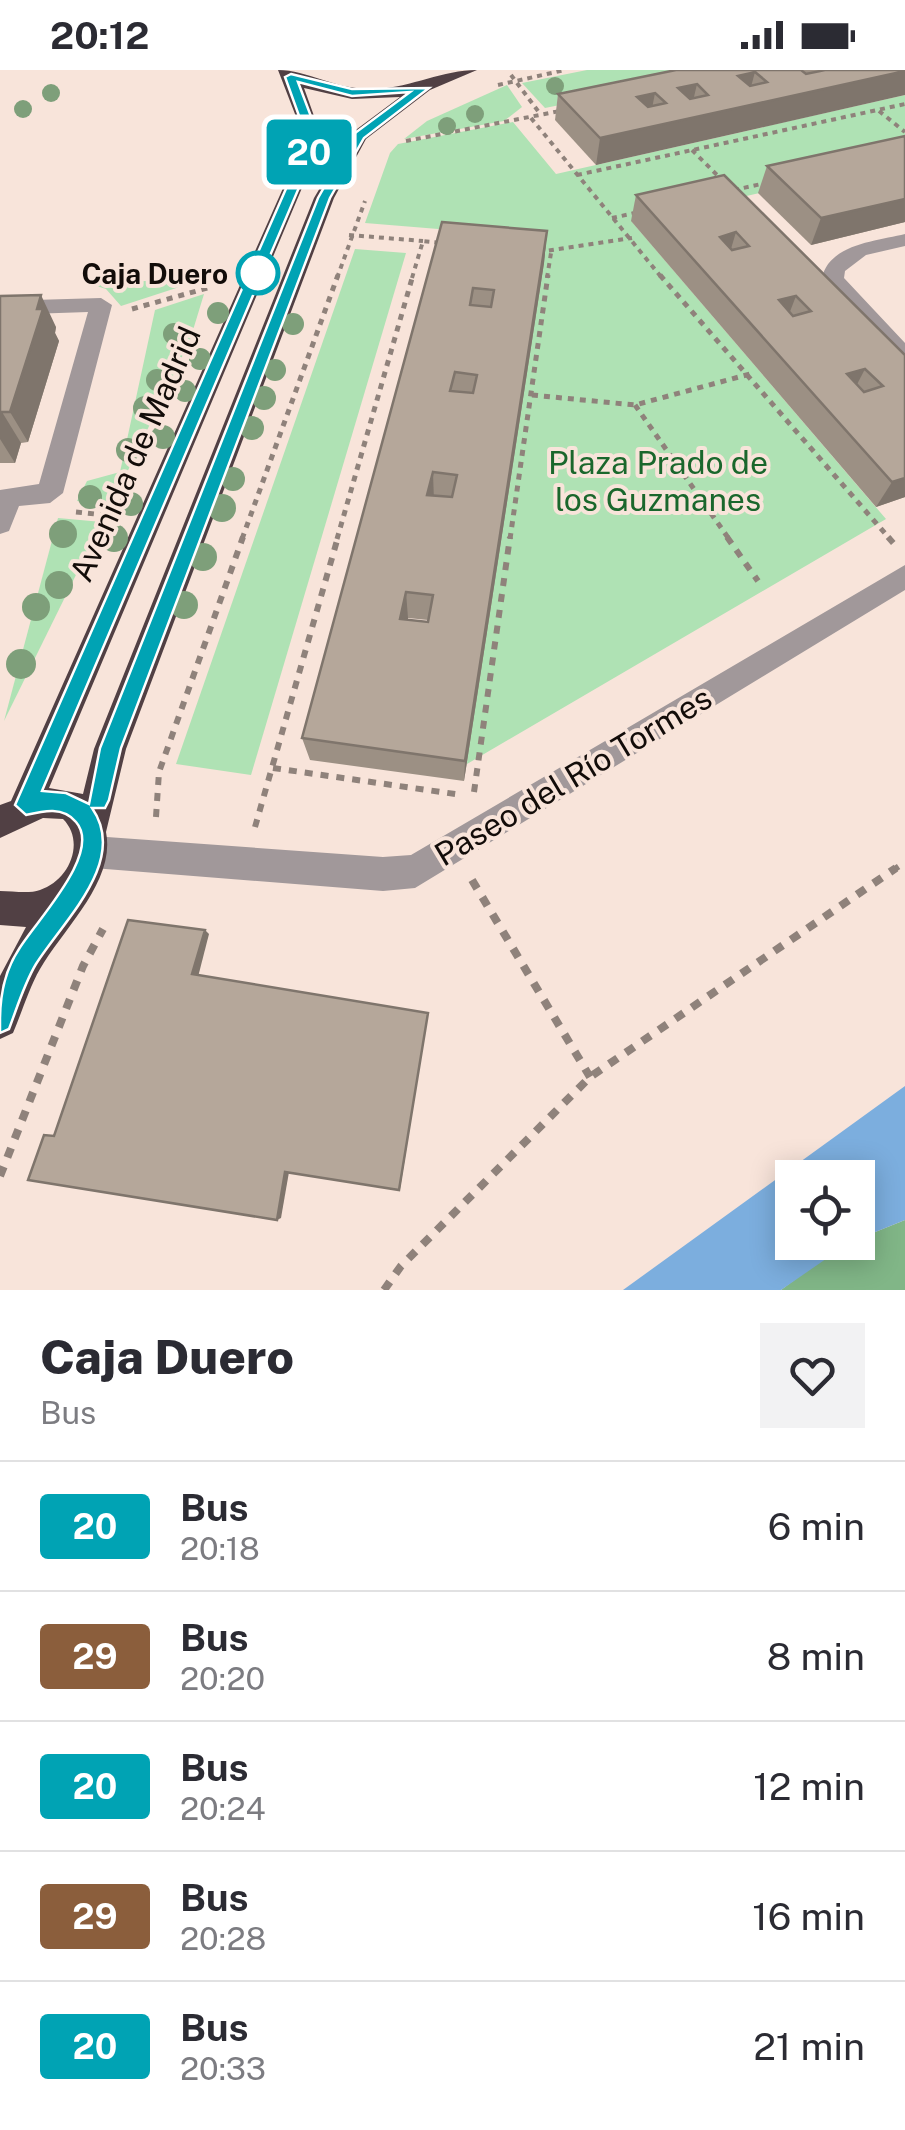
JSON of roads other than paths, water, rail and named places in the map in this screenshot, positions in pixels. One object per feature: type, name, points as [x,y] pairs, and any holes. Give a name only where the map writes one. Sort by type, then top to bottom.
[{"type":"highway","points":[[0,1020],[25,960],[84,874],[110,748],[310,231],[359,136],[423,88],[469,70]]},
{"type":"highway","points":[[285,74],[352,93],[423,88]]},
{"type":"highway","name":"Avenida de Madrid","points":[[13,814],[309,150],[309,127],[285,74]]},
{"type":"highway","points":[[13,814],[46,800],[66,803],[82,812],[92,839]]},
{"type":"highway","points":[[0,908],[19,912],[44,908],[68,894]]},
{"type":"street","points":[[905,240],[859,251],[835,268],[833,278],[846,298],[905,356]]},
{"type":"street","points":[[0,308],[99,312],[50,493],[4,497],[0,524]]},
{"type":"street","name":"Paseo del Río Tormes","points":[[92,839],[152,855],[384,874],[415,870],[905,576]]},
{"type":"water","points":[[905,1086],[905,1220],[875,1232],[875,1160],[803,1160]]},
{"type":"water","points":[[775,1180],[775,1260],[824,1260],[781,1290],[623,1290]]},
{"type":"place","name":"Caja Duero","points":[[258,273]]},
{"type":"park label","name":"Plaza Prado de los Guzmanes","points":[[658,480]]}]
